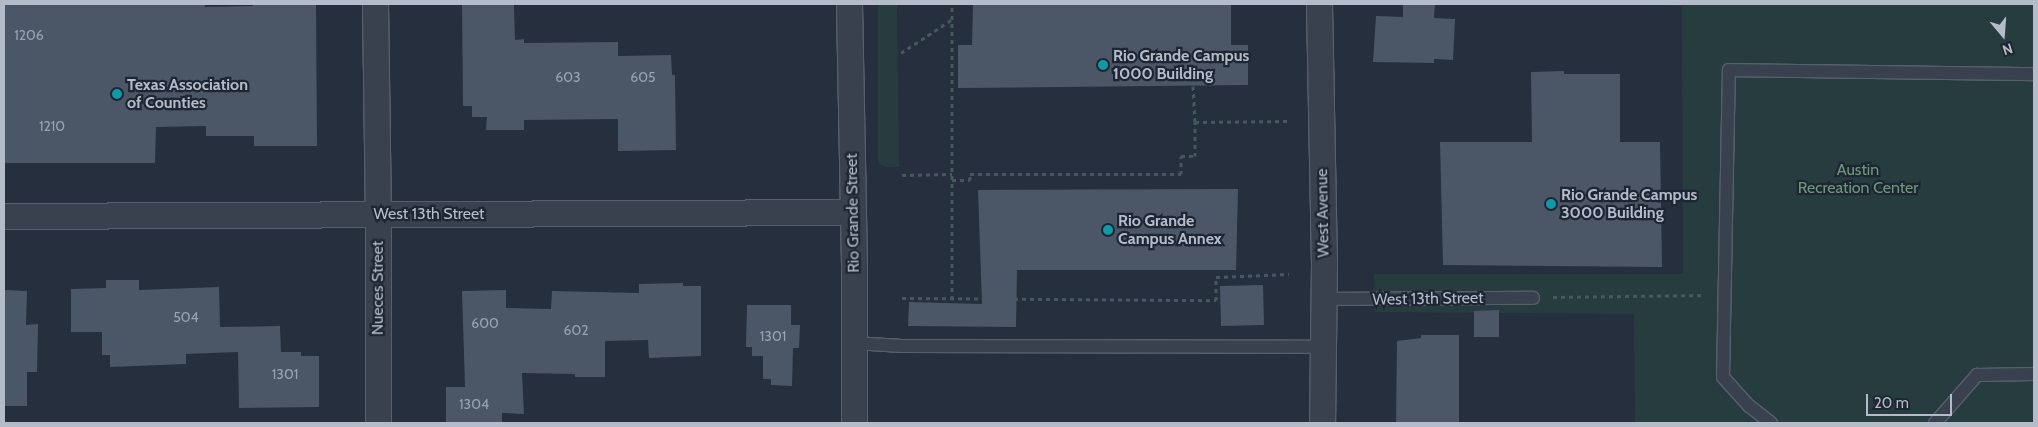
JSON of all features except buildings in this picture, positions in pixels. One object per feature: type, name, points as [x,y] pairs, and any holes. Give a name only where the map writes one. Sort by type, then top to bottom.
[{"type":"street","name":"Nueces Street","points":[[375,4],[378,423]]},
{"type":"street","name":"Rio Grande Street","points":[[849,4],[853,212],[854,423]]},
{"type":"street","name":"West Avenue","points":[[1319,4],[1324,299],[1322,423]]},
{"type":"street","name":"West 13th Street","points":[[4,216],[853,212]]},
{"type":"lane","points":[[1771,423],[1749,406],[1723,377],[1729,70],[2034,74]]},
{"type":"lane","name":"West 13th Street","points":[[1324,299],[1532,298]]},
{"type":"lane","points":[[854,343],[912,346],[1324,347]]},
{"type":"lane","points":[[1935,423],[1977,374],[2034,374]]},
{"type":"path","points":[[952,4],[952,299]]},
{"type":"path","points":[[902,54],[952,20]]},
{"type":"path","points":[[952,180],[970,180],[970,174],[1181,174],[1181,156],[1195,156],[1193,86]]},
{"type":"path","points":[[1195,122],[1288,121]]},
{"type":"path","points":[[902,175],[952,174]]},
{"type":"path","points":[[902,298],[1216,300],[1216,277],[1289,274]]},
{"type":"path","points":[[1532,298],[1725,295]]},
{"type":"green space","points":[[878,4],[897,4],[899,167],[885,167],[878,163]]},
{"type":"green space","name":"Austin Recreation Center","points":[[1635,4],[2034,4],[2034,423],[1635,423],[1634,314],[1375,312],[1374,274],[1683,274],[1682,6]]},
{"type":"place","name":"Rio Grande Campus 1000 Building","points":[[1103,65]]},
{"type":"place","name":"Texas Association of Counties","points":[[117,94]]},
{"type":"place","name":"Rio Grande Campus 3000 Building","points":[[1551,204]]},
{"type":"place","name":"Rio Grande Campus Annex","points":[[1108,230]]}]
